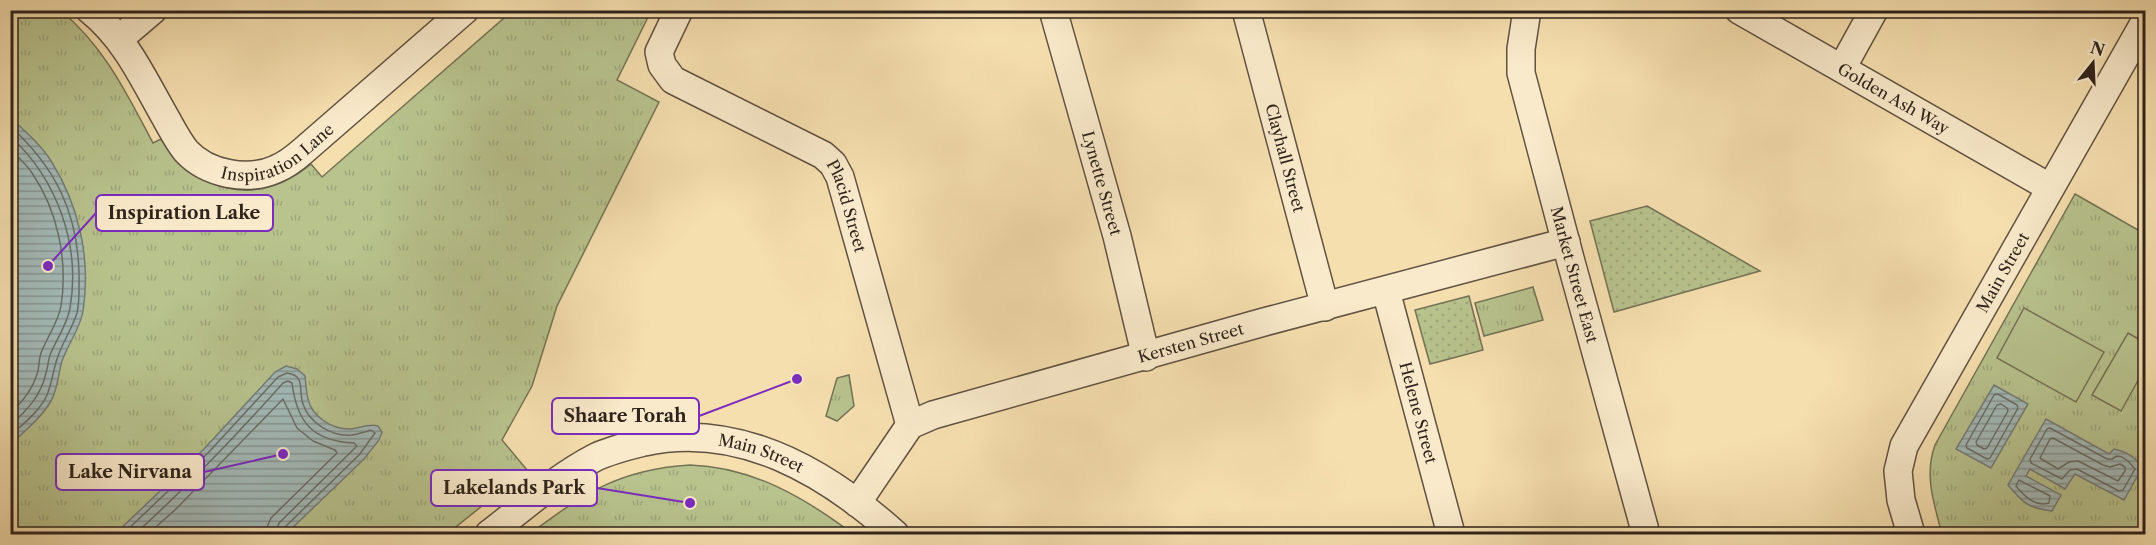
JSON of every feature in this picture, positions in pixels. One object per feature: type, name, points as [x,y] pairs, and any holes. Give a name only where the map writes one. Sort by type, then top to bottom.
[{"type":"street","name":"Inspiration Lane","points":[[90,10],[119,39],[189,153],[209,167],[248,175],[275,170],[303,151],[465,10]]},
{"type":"street","points":[[119,39],[153,10]]},
{"type":"street","name":"Placid Street","points":[[679,10],[659,52],[662,65],[673,80],[803,145],[834,164],[840,177],[910,424]]},
{"type":"street","name":"Lynette Street","points":[[1053,10],[1117,236],[1146,357]]},
{"type":"street","name":"Clayhall Street","points":[[1245,10],[1325,307]]},
{"type":"street","name":"Market Street East","points":[[1527,10],[1521,49],[1521,73],[1646,534]]},
{"type":"street","name":"Golden Ash Way","points":[[1739,10],[2049,187]]},
{"type":"street","points":[[1842,68],[1874,10]]},
{"type":"street","name":"Main Street","points":[[1911,534],[1901,500],[1898,471],[1904,446],[1969,335],[2049,187],[2142,35]]},
{"type":"street","name":"Kersten Street","points":[[910,424],[933,415],[1566,242]]},
{"type":"street","name":"Helene Street","points":[[1386,291],[1451,534]]},
{"type":"street","points":[[857,503],[910,424]]},
{"type":"street","name":"Main Street","points":[[489,534],[565,475],[598,456],[629,445],[673,438],[715,438],[740,442],[773,453],[804,468],[857,503],[895,534]]},
{"type":"green space","points":[[10,11],[61,11],[102,55],[124,89],[153,143],[161,139],[176,158],[211,183],[230,189],[250,190],[291,178],[311,164],[322,177],[512,11],[651,11],[617,80],[659,102],[557,306],[532,386],[502,440],[527,470],[447,534],[11,534]]},
{"type":"green space","points":[[2075,194],[2145,234],[2146,515],[2134,534],[1942,534],[1933,501],[1930,478],[1935,445]]},
{"type":"green space","points":[[1647,206],[1760,271],[1614,312],[1590,221]]},
{"type":"green space","points":[[1533,287],[1543,320],[1484,336],[1475,303]]},
{"type":"green space","points":[[1469,296],[1483,350],[1430,364],[1415,310]]},
{"type":"green space","points":[[2024,308],[2104,352],[2076,402],[1997,358]]},
{"type":"green space","points":[[2128,333],[2145,343],[2145,368],[2121,411],[2092,395]]},
{"type":"green space","points":[[849,375],[854,406],[837,421],[826,416],[837,378]]},
{"type":"green space","points":[[690,465],[735,471],[776,486],[816,508],[853,534],[530,534],[568,506],[604,486],[643,472]]},
{"type":"water","points":[[11,118],[51,161],[69,196],[76,214],[84,252],[85,291],[81,318],[62,361],[53,396],[38,419],[11,444]]},
{"type":"water","points":[[286,366],[297,369],[305,376],[310,405],[324,421],[344,429],[378,426],[382,432],[379,440],[364,459],[286,534],[115,534],[204,449],[275,372]]},
{"type":"water","points":[[1994,385],[2028,404],[1991,468],[1956,449]]},
{"type":"water","points":[[2046,419],[2109,454],[2114,449],[2136,460],[2142,468],[2124,500],[2075,474],[2065,489],[2030,469],[2026,476],[2061,495],[2052,511],[2031,506],[2018,496],[2008,485]]},
{"type":"place","name":"Inspiration Lake","points":[[48,266]]},
{"type":"place","name":"Shaare Torah","points":[[797,379]]},
{"type":"place","name":"Lake Nirvana","points":[[283,454]]},
{"type":"place","name":"Lakelands Park","points":[[690,503]]}]
